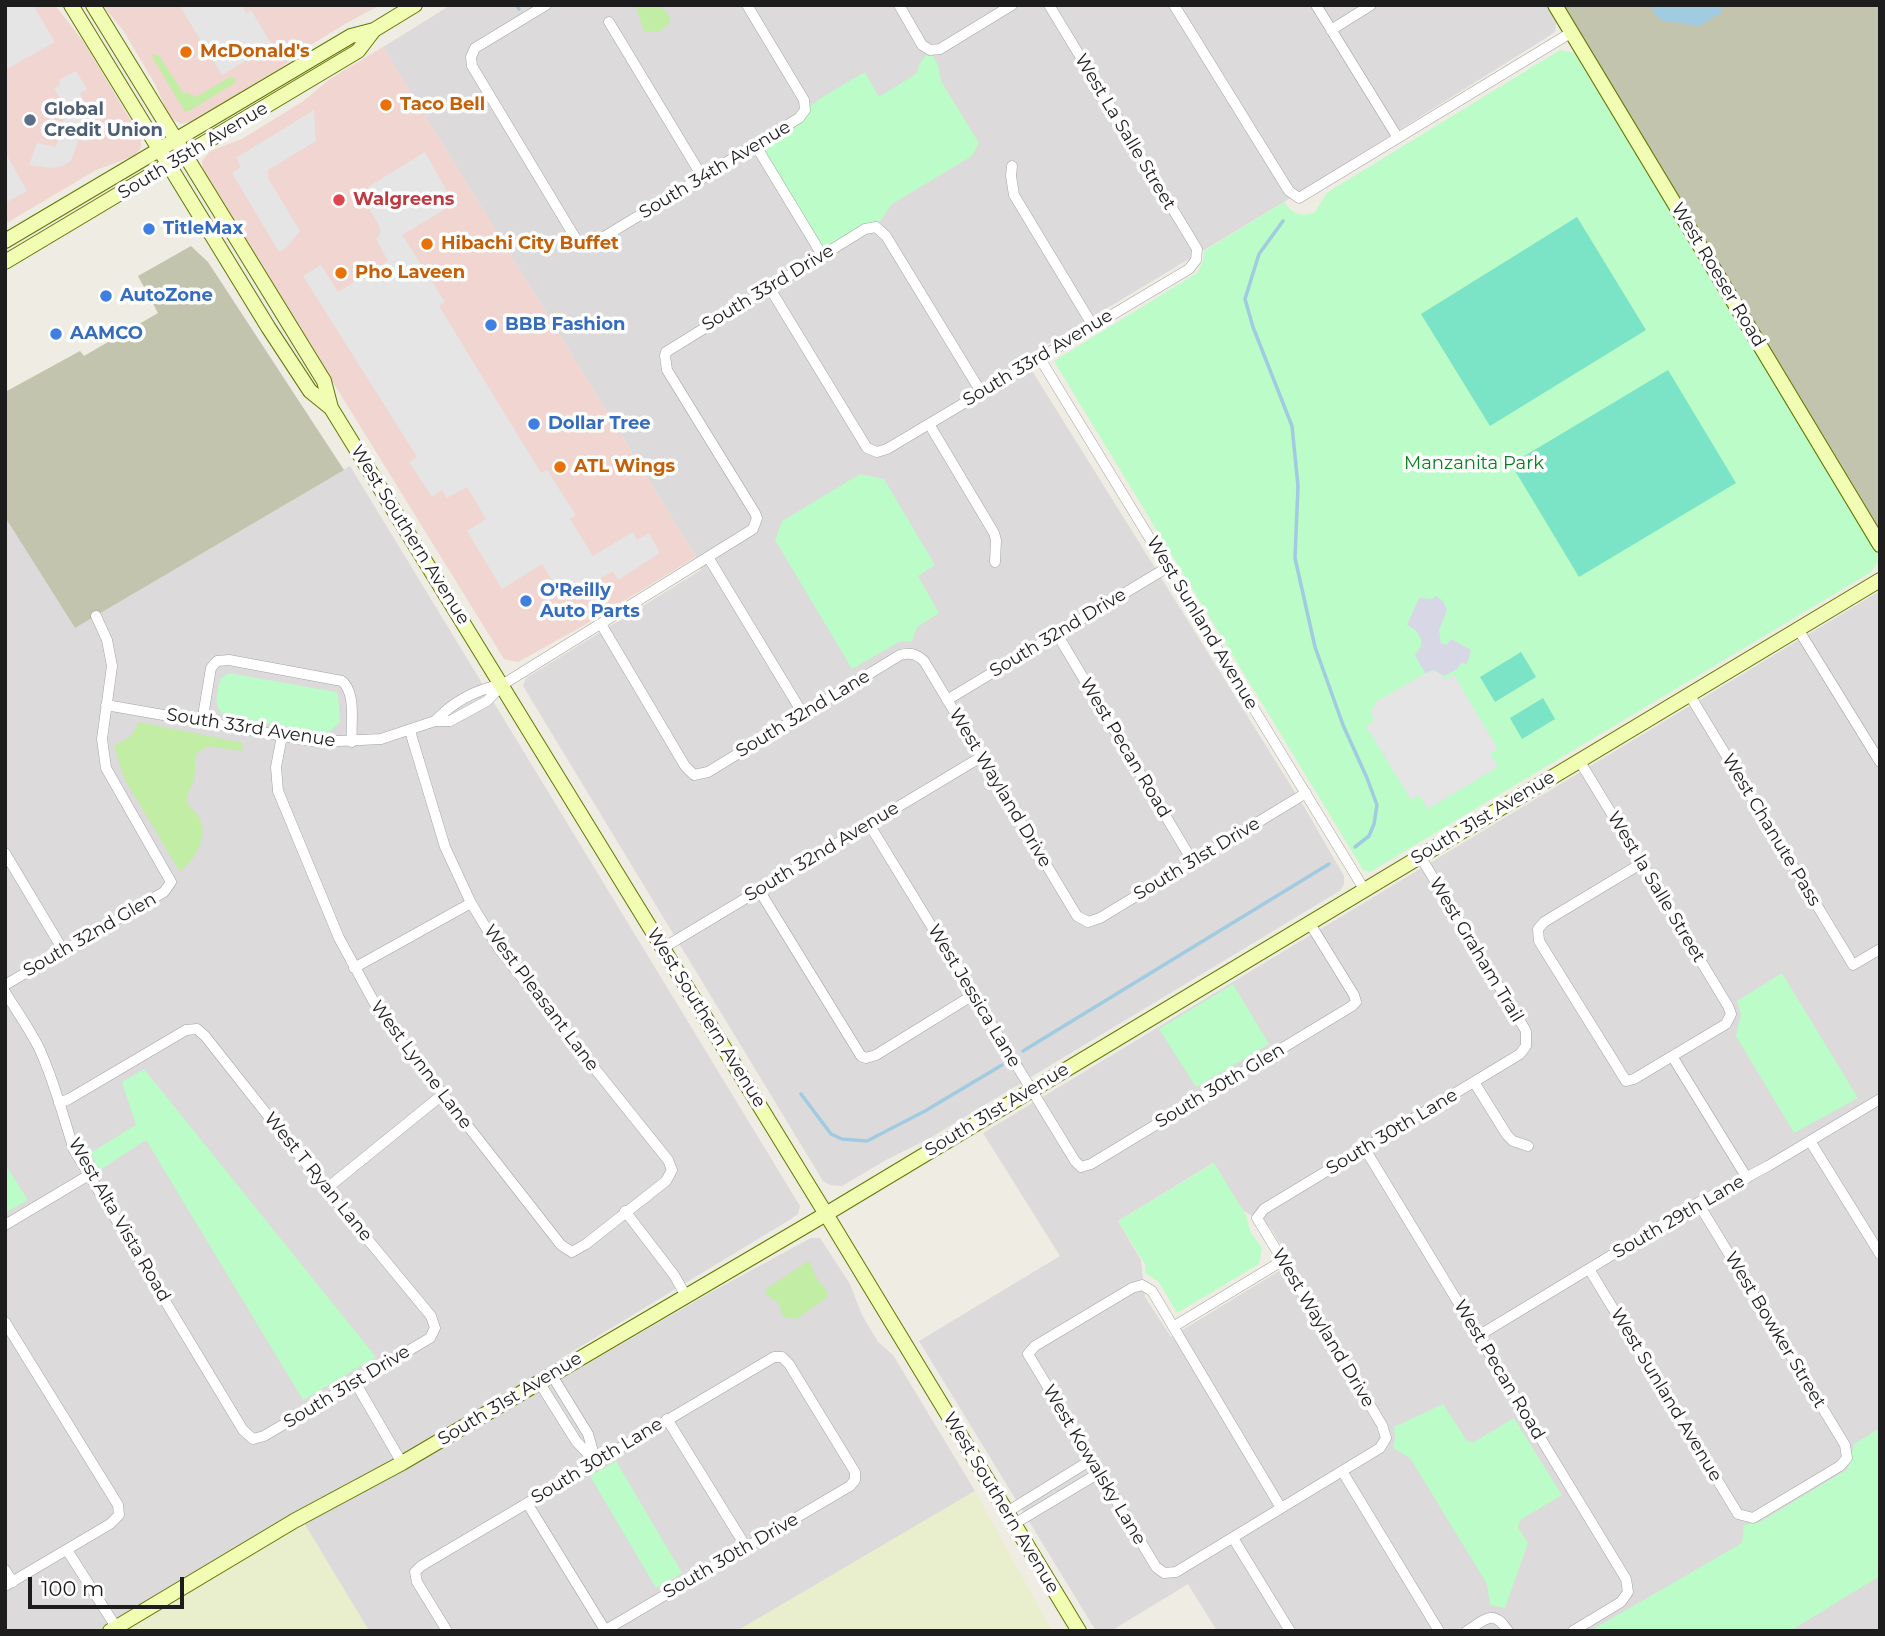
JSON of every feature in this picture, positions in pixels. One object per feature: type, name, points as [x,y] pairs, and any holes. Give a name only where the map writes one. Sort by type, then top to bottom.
[{"type":"main road","name":"West Southern Avenue","points":[[71,5],[168,166],[310,391],[331,408]]},
{"type":"main road","name":"West Southern Avenue","points":[[93,5],[324,381],[331,408],[1079,1631]]},
{"type":"main road","name":"South 35th Avenue","points":[[5,241],[351,36],[374,30],[415,5]]},
{"type":"main road","name":"West Roeser Road","points":[[1555,5],[1880,545]]},
{"type":"main road","name":"South 35th Avenue","points":[[5,261],[358,51],[374,30]]},
{"type":"main road","name":"South 31st Avenue","points":[[113,1629],[293,1521],[402,1463],[826,1214],[1880,580]]},
{"type":"street","name":"South 34th Avenue","points":[[546,5],[475,48],[471,57],[472,66],[576,240],[585,244],[594,243],[756,146],[799,118],[805,110],[804,100],[747,5]]},
{"type":"street","points":[[898,5],[922,44],[930,50],[940,49],[1012,5]]},
{"type":"street","name":"West La Salle Street","points":[[1049,5],[1197,249],[1196,260]]},
{"type":"street","points":[[1174,5],[1289,191],[1299,198],[1572,32]]},
{"type":"street","points":[[1316,5],[1398,138]]},
{"type":"street","points":[[1331,30],[1371,5]]},
{"type":"street","points":[[609,22],[703,178]]},
{"type":"street","points":[[756,146],[822,255]]},
{"type":"street","points":[[1012,166],[1014,195],[1093,326]]},
{"type":"street","name":"South 33rd Drive","points":[[756,524],[755,513],[667,370],[664,356],[669,348],[865,229],[877,227],[886,236],[981,392]]},
{"type":"street","name":"South 33rd Avenue","points":[[769,287],[867,448],[877,452],[887,449],[1189,269],[1196,260]]},
{"type":"street","name":"West Sunland Avenue","points":[[1039,357],[1364,889]]},
{"type":"street","points":[[929,424],[994,533],[995,562]]},
{"type":"street","name":"South 33rd Avenue","points":[[106,705],[318,742],[381,739],[410,731],[435,721],[447,709],[480,689],[502,685],[749,533],[756,524]]},
{"type":"street","points":[[708,557],[803,714]]},
{"type":"street","name":"South 32nd Drive","points":[[947,700],[1168,567]]},
{"type":"street","points":[[96,616],[107,640],[112,666],[106,705]]},
{"type":"street","name":"South 32nd Lane","points":[[601,624],[685,766],[694,775],[708,772],[900,655],[912,653]]},
{"type":"street","points":[[1798,629],[1880,762]]},
{"type":"street","name":"West Pecan Road","points":[[1057,634],[1193,862]]},
{"type":"street","name":"West Wayland Drive","points":[[912,653],[924,661],[1077,916],[1088,922]]},
{"type":"street","points":[[202,722],[211,668],[217,660],[229,660],[337,680],[347,685],[352,742]]},
{"type":"street","name":"West Chanute Pass","points":[[1689,694],[1853,965],[1880,948]]},
{"type":"street","name":"South 32nd Glen","points":[[5,985],[164,892],[171,882],[106,768],[102,739],[106,705]]},
{"type":"street","name":"West Pleasant Lane","points":[[410,731],[445,847],[471,903],[499,949],[668,1160],[672,1170],[666,1181],[625,1211]]},
{"type":"street","name":"West Lynne Lane","points":[[282,736],[275,767],[278,791],[354,968],[381,1015],[561,1245],[572,1252],[586,1244],[625,1211]]},
{"type":"street","name":"South 32nd Avenue","points":[[663,948],[981,757]]},
{"type":"street","name":"West la Salle Street","points":[[1579,760],[1731,1014],[1726,1024],[1672,1056]]},
{"type":"street","name":"South 31st Drive","points":[[1088,922],[1100,918],[1306,793]]},
{"type":"street","name":"West Jessica Lane","points":[[869,824],[1081,1167]]},
{"type":"street","points":[[5,853],[63,950]]},
{"type":"street","name":"West Graham Trail","points":[[1420,856],[1525,1031],[1526,1046]]},
{"type":"street","points":[[1642,863],[1544,922],[1538,929],[1539,941],[1626,1081],[1672,1056],[1747,1178]]},
{"type":"street","points":[[759,890],[856,1051],[866,1058],[876,1055],[973,995]]},
{"type":"street","points":[[354,968],[471,903]]},
{"type":"street","name":"South 30th Glen","points":[[1081,1167],[1091,1164],[1356,1002],[1310,922]]},
{"type":"street","name":"West Alta Vista Road","points":[[5,992],[38,1046],[74,1150],[243,1430],[253,1439]]},
{"type":"street","name":"West T Ryan Lane","points":[[59,1103],[186,1030],[197,1029],[431,1316],[435,1328]]},
{"type":"street","name":"South 30th Lane","points":[[1257,1218],[1264,1209],[1520,1054],[1526,1046]]},
{"type":"street","points":[[1474,1082],[1507,1135],[1513,1141],[1528,1146]]},
{"type":"street","points":[[326,1189],[442,1095]]},
{"type":"street","name":"South 29th Lane","points":[[1478,1336],[1698,1203],[1734,1182],[1747,1178],[1880,1099]]},
{"type":"street","points":[[1810,1141],[1880,1254]]},
{"type":"street","name":"West Pecan Road","points":[[1365,1149],[1626,1579],[1628,1592],[1621,1602],[1573,1631]]},
{"type":"street","points":[[5,1225],[89,1175]]},
{"type":"street","name":"West Bowker Street","points":[[1698,1203],[1845,1445],[1847,1458],[1840,1466],[1753,1518],[1746,1517]]},
{"type":"street","points":[[625,1211],[674,1275],[686,1296]]},
{"type":"street","name":"West Wayland Drive","points":[[1257,1218],[1382,1424],[1386,1438],[1380,1448],[1342,1471]]},
{"type":"street","points":[[1281,1508],[1173,1327],[1282,1261]]},
{"type":"street","name":"West Sunland Avenue","points":[[1589,1269],[1738,1514],[1746,1517]]},
{"type":"street","name":"West Kowalsky Lane","points":[[1173,1327],[1152,1291],[1142,1285],[1035,1346],[1028,1354],[1156,1567],[1164,1573],[1176,1572],[1233,1538]]},
{"type":"street","points":[[5,1322],[118,1505],[119,1515],[110,1524],[9,1584],[5,1570]]},
{"type":"street","name":"South 31st Drive","points":[[253,1439],[264,1436],[430,1338],[435,1328]]},
{"type":"street","name":"South 30th Lane","points":[[447,1631],[417,1582],[415,1572],[421,1566],[774,1357],[782,1357],[789,1364],[855,1472],[855,1480]]},
{"type":"street","points":[[545,1378],[588,1434],[596,1462]]},
{"type":"street","points":[[545,1378],[566,1426],[596,1462]]},
{"type":"street","points":[[355,1382],[402,1463]]},
{"type":"street","points":[[566,1426],[578,1418]]},
{"type":"street","points":[[667,1419],[746,1547]]},
{"type":"street","points":[[1010,1518],[1091,1460]]},
{"type":"street","points":[[1290,1631],[1233,1538],[1342,1471],[1440,1631]]},
{"type":"street","points":[[1010,1518],[1099,1473]]},
{"type":"street","name":"South 30th Drive","points":[[605,1631],[850,1486],[855,1480]]},
{"type":"street","points":[[527,1503],[605,1631]]},
{"type":"street","points":[[67,1549],[113,1629]]},
{"type":"street","points":[[1467,1631],[1487,1618],[1495,1617],[1501,1620],[1508,1631]]},
{"type":"shaded area","points":[[5,5],[55,5],[85,44],[140,136],[141,145],[134,156],[96,170],[5,224]]},
{"type":"shaded area","points":[[5,5],[33,5],[55,42],[5,70]]},
{"type":"shaded area","points":[[102,5],[380,5],[311,45],[282,67],[194,121],[181,124],[170,118],[155,84],[123,30]]},
{"type":"shaded area","points":[[185,5],[242,5],[246,13],[251,10],[272,45],[222,75],[181,8]]},
{"type":"shaded area","points":[[451,5],[1546,5],[1556,21],[1555,32],[1284,202],[1024,358],[1306,810],[1344,876],[1341,890],[930,1138],[842,1186],[823,1181],[523,686],[526,678],[701,570],[696,557],[383,47]]},
{"type":"shaded area","points":[[1561,5],[1880,5],[1880,536]]},
{"type":"shaded area","points":[[383,47],[696,557],[518,662],[504,659],[203,172],[202,161],[210,151],[242,139],[302,102],[330,79]]},
{"type":"shaded area","points":[[76,71],[87,89],[80,93],[86,114],[94,117],[87,142],[79,139],[71,161],[62,166],[52,168],[29,165],[37,143],[56,147],[66,110],[54,88],[60,85],[59,80]]},
{"type":"shaded area","points":[[314,110],[316,141],[268,170],[268,178],[300,231],[287,247],[279,252],[232,173],[241,167],[236,158]]},
{"type":"shaded area","points":[[5,152],[27,191],[5,203]]},
{"type":"shaded area","points":[[425,152],[454,204],[402,235],[445,302],[439,306],[541,473],[547,470],[576,515],[570,519],[593,556],[633,532],[637,540],[649,533],[660,553],[618,580],[613,571],[564,600],[542,564],[502,589],[467,531],[486,519],[467,487],[447,498],[442,490],[432,497],[409,462],[417,457],[303,276],[321,265],[338,292],[388,261],[376,239],[380,235],[380,227],[367,205],[374,201],[368,187]]},
{"type":"shaded area","points":[[191,246],[208,262],[344,470],[75,628],[5,517],[5,392],[80,351],[84,356],[158,313],[138,276]]},
{"type":"shaded area","points":[[350,466],[800,1206],[798,1214],[791,1219],[560,1359],[570,1374],[715,1290],[811,1238],[820,1238],[850,1284],[862,1315],[878,1342],[893,1355],[975,1491],[737,1631],[369,1631],[298,1513],[109,1631],[5,1631],[5,517],[75,628]]},
{"type":"shaded area","points":[[1880,591],[1880,1631],[1217,1631],[1188,1584],[1111,1631],[1096,1631],[919,1341],[1060,1256],[983,1133]],"holes":[[[1213,1163],[1241,1209],[1270,1227],[1292,1263],[1171,1337],[1145,1297],[1141,1260],[1118,1221]]]},
{"type":"shaded area","points":[[1436,596],[1443,601],[1447,610],[1439,630],[1441,643],[1447,645],[1451,639],[1471,650],[1467,664],[1461,663],[1457,669],[1444,676],[1434,670],[1425,673],[1415,655],[1421,646],[1421,639],[1416,630],[1407,625],[1419,598],[1432,599]]},
{"type":"shaded area","points":[[1429,671],[1438,672],[1445,679],[1454,675],[1498,749],[1490,753],[1498,767],[1428,809],[1419,795],[1411,800],[1366,726],[1374,721],[1371,711],[1377,701]]},
{"type":"shaded area","points":[[975,1491],[1052,1631],[737,1631]]},
{"type":"shaded area","points":[[304,1523],[369,1631],[125,1631]]},
{"type":"green space","points":[[635,5],[659,5],[669,15],[670,23],[659,32],[644,31]]},
{"type":"green space","points":[[930,50],[938,65],[941,81],[979,143],[972,156],[892,204],[876,227],[822,255],[756,146],[824,96],[865,72],[879,97],[916,74]]},
{"type":"green space","name":"Manzanita Park","points":[[1560,50],[1574,53],[1877,551],[1878,562],[1871,572],[1370,872],[1363,870],[1054,361],[1197,273],[1204,251],[1284,202],[1298,214],[1315,212],[1326,194],[1333,189]]},
{"type":"green space","points":[[154,54],[159,56],[184,94],[186,92],[196,97],[230,77],[235,78],[236,82],[185,112],[154,60]]},
{"type":"green space","points":[[1577,217],[1646,330],[1490,426],[1421,314]]},
{"type":"green space","points":[[1668,370],[1736,483],[1579,577],[1511,464]]},
{"type":"green space","points":[[860,474],[884,479],[935,565],[918,576],[939,613],[917,627],[912,641],[899,642],[852,669],[775,540],[782,521]]},
{"type":"green space","points":[[1521,652],[1536,677],[1495,702],[1480,677]]},
{"type":"green space","points":[[229,673],[336,692],[340,722],[328,733],[226,717],[219,709],[217,695],[220,679]]},
{"type":"green space","points":[[1543,698],[1555,719],[1522,739],[1510,718]]},
{"type":"green space","points":[[139,722],[243,743],[242,751],[208,746],[195,755],[195,775],[187,799],[201,821],[202,837],[191,860],[180,872],[124,778],[114,746],[131,736]]},
{"type":"green space","points":[[1782,973],[1858,1098],[1794,1133],[1736,1036],[1741,1014],[1737,1001]]},
{"type":"green space","points":[[1233,984],[1269,1044],[1196,1087],[1159,1029]]},
{"type":"green space","points":[[144,1069],[376,1357],[303,1400],[146,1140],[100,1170],[90,1153],[136,1125],[122,1082]]},
{"type":"green space","points":[[1214,1163],[1246,1215],[1250,1231],[1262,1248],[1259,1264],[1177,1313],[1159,1282],[1145,1273],[1145,1264],[1118,1221]]},
{"type":"green space","points":[[5,1164],[28,1200],[5,1213]]},
{"type":"green space","points":[[809,1261],[818,1281],[828,1292],[828,1297],[797,1319],[783,1317],[779,1304],[765,1293],[766,1289]]},
{"type":"green space","points":[[1443,1404],[1467,1441],[1474,1442],[1514,1418],[1562,1495],[1520,1520],[1518,1527],[1528,1543],[1505,1608],[1490,1605],[1487,1584],[1410,1458],[1393,1448],[1394,1427]]},
{"type":"green space","points":[[1880,1428],[1880,1576],[1790,1631],[1590,1631],[1742,1543],[1744,1525],[1760,1522],[1848,1469],[1854,1444]]},
{"type":"green space","points":[[616,1461],[682,1573],[656,1588],[590,1476]]},
{"type":"water","points":[[1649,5],[1723,5],[1721,13],[1699,26],[1660,20]]},
{"type":"waterway","points":[[517,5],[519,9]]},
{"type":"waterway","points":[[1283,221],[1259,254],[1245,299],[1253,327],[1292,426],[1298,486],[1295,558],[1315,647],[1343,725],[1377,805],[1369,836],[1355,847]]},
{"type":"waterway","points":[[1023,1051],[1329,864]]},
{"type":"waterway","points":[[801,1094],[831,1134],[842,1139],[867,1141],[925,1111],[1002,1065]]},
{"type":"place","name":"McDonald's","points":[[186,52]]},
{"type":"place","name":"Taco Bell","points":[[386,105]]},
{"type":"place","name":"Global Credit Union","points":[[30,120]]},
{"type":"place","name":"Walgreens","points":[[339,200]]},
{"type":"place","name":"TitleMax","points":[[149,229]]},
{"type":"place","name":"Hibachi City Buffet","points":[[427,244]]},
{"type":"place","name":"Pho Laveen","points":[[341,273]]},
{"type":"place","name":"AutoZone","points":[[106,296]]},
{"type":"place","name":"BBB Fashion","points":[[491,325]]},
{"type":"place","name":"AAMCO","points":[[56,334]]},
{"type":"place","name":"Dollar Tree","points":[[534,424]]},
{"type":"place","name":"ATL Wings","points":[[560,467]]},
{"type":"place","name":"O'Reilly Auto Parts","points":[[526,601]]}]
